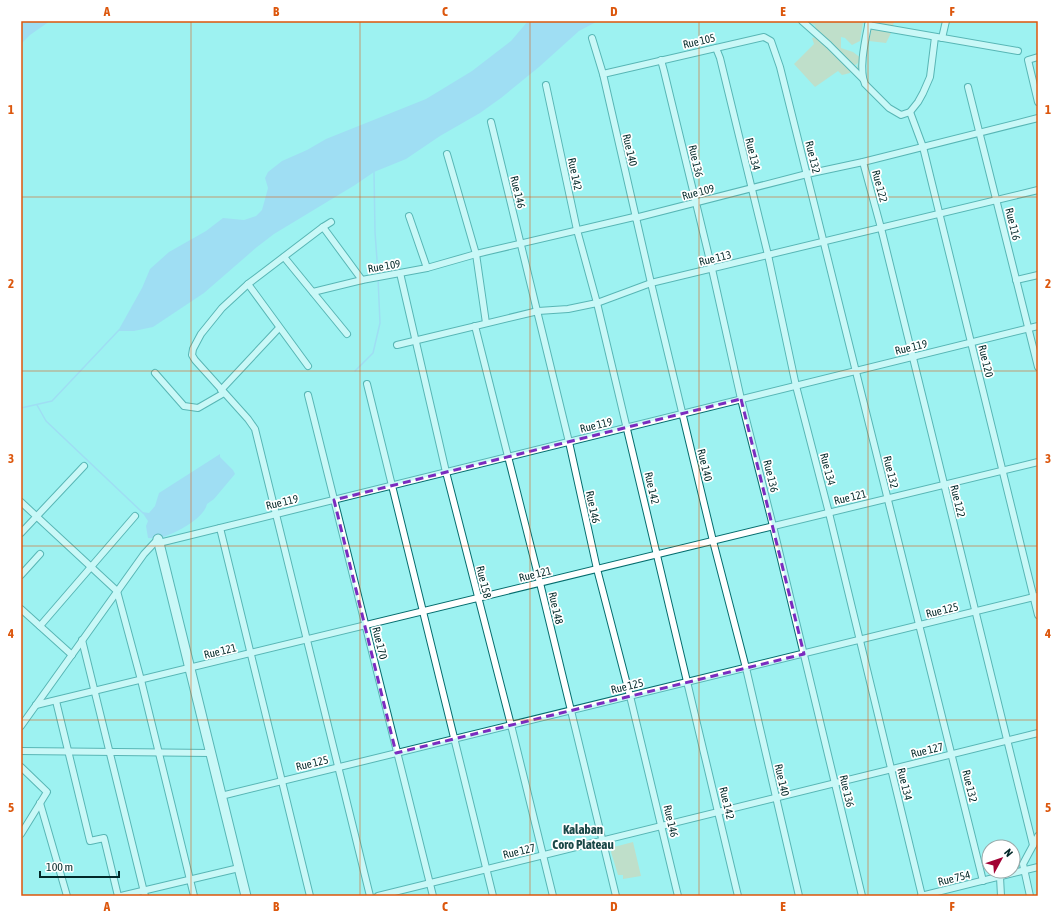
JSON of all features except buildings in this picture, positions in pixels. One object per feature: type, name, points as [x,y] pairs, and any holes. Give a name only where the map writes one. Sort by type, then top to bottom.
[{"type":"street","points":[[802,21],[829,45],[863,79],[865,84],[890,108],[901,115],[910,112],[918,102],[930,76],[939,37],[946,21]]},
{"type":"street","points":[[863,79],[863,56],[869,23],[1018,51]]},
{"type":"street","name":"Rue 105","points":[[603,74],[764,36],[772,41],[780,67]]},
{"type":"street","name":"Rue 140","points":[[592,38],[603,74],[635,218],[713,541],[746,668],[799,896]]},
{"type":"street","name":"Rue 134","points":[[716,48],[720,58],[768,255],[796,386],[829,513],[922,896]]},
{"type":"street","points":[[1038,58],[1028,60],[1038,102]]},
{"type":"street","name":"Rue 136","points":[[661,60],[712,268],[741,399],[862,896]]},
{"type":"street","name":"Rue 132","points":[[780,67],[983,881]]},
{"type":"street","name":"Rue 142","points":[[546,85],[577,230],[597,303],[627,427],[738,896]]},
{"type":"street","name":"Rue 116","points":[[968,87],[1038,367]]},
{"type":"street","name":"Rue 120","points":[[910,112],[923,147],[1002,470],[1036,597],[1038,615]]},
{"type":"street","name":"Rue 109","points":[[313,292],[362,280],[427,268],[476,254],[635,218],[807,174],[864,162],[1038,118]]},
{"type":"street","name":"Rue 146","points":[[491,122],[569,442],[596,569],[630,696],[678,896]]},
{"type":"street","points":[[447,154],[476,254],[486,323]]},
{"type":"street","name":"Rue 122","points":[[864,162],[1006,741],[1033,845]]},
{"type":"street","name":"Rue 113","points":[[397,345],[538,311],[568,309],[597,303],[651,283],[1038,190]]},
{"type":"street","points":[[409,216],[427,268]]},
{"type":"street","points":[[331,222],[248,284],[215,315],[192,349],[192,355],[255,429],[370,896]]},
{"type":"street","points":[[323,227],[362,280]]},
{"type":"street","points":[[284,257],[347,334]]},
{"type":"street","name":"Rue 158","points":[[397,273],[416,340],[446,472],[553,896]]},
{"type":"street","points":[[1016,280],[1038,275]]},
{"type":"street","points":[[248,284],[308,366]]},
{"type":"street","name":"Rue 148","points":[[475,326],[540,583],[616,896]]},
{"type":"street","name":"Rue 119","points":[[159,541],[220,528],[1038,326]]},
{"type":"street","points":[[155,374],[184,406],[198,408],[223,392],[280,328]]},
{"type":"street","points":[[368,384],[493,896]]},
{"type":"street","name":"Rue 170","points":[[308,395],[396,753],[433,896]]},
{"type":"street","name":"Rue 121","points":[[36,705],[1038,462]]},
{"type":"street","points":[[21,533],[84,466]]},
{"type":"street","points":[[21,502],[117,591],[141,680],[194,896]]},
{"type":"street","points":[[40,626],[135,516]]},
{"type":"street","points":[[220,528],[310,896]]},
{"type":"street","points":[[21,726],[144,554],[159,541],[246,896]]},
{"type":"street","points":[[21,575],[40,554]]},
{"type":"street","name":"Rue 125","points":[[221,796],[1036,597]]},
{"type":"street","points":[[21,609],[72,655]]},
{"type":"street","points":[[82,640],[144,893]]},
{"type":"street","points":[[56,701],[90,841],[104,838],[119,896],[144,893],[239,868]]},
{"type":"street","name":"Rue 127","points":[[378,896],[1038,733]]},
{"type":"street","points":[[21,751],[211,753]]},
{"type":"street","points":[[21,768],[47,792],[21,834]]},
{"type":"street","points":[[40,803],[67,896]]},
{"type":"street","points":[[1030,896],[1023,864],[1038,836]]},
{"type":"street","name":"Rue 754","points":[[1021,872],[1038,867]]},
{"type":"street","name":"Rue 754","points":[[922,896],[992,879]]},
{"type":"street","points":[[1000,879],[1001,896]]},
{"type":"highlighted area","points":[[741,399],[804,654],[396,753],[334,500]]},
{"type":"shaded area","points":[[803,21],[863,22],[860,41],[852,45],[845,38],[841,37],[841,48],[853,52],[865,61],[862,73],[856,71],[858,63],[854,66],[850,73],[842,75],[838,71],[815,87],[794,64],[814,44],[812,38],[817,36],[815,25]]},
{"type":"shaded area","points":[[873,21],[894,21],[892,31],[886,43],[869,41]]},
{"type":"shaded area","points":[[633,842],[641,876],[623,879],[623,875],[618,875],[611,852],[614,847]]},
{"type":"water","points":[[21,21],[50,21],[30,35],[21,44]]},
{"type":"water","points":[[528,21],[598,21],[579,31],[539,67],[480,113],[440,136],[406,159],[374,172],[274,234],[204,293],[153,327],[134,331],[118,331],[142,288],[150,269],[169,252],[206,231],[223,218],[244,220],[256,216],[262,210],[268,188],[265,178],[268,172],[282,161],[307,150],[326,139],[426,99],[472,71],[511,41]]},
{"type":"water","points":[[220,454],[220,457],[235,474],[214,499],[207,504],[205,510],[195,520],[173,533],[160,538],[148,538],[146,526],[148,521],[142,512],[149,513],[155,506],[159,493]]},
{"type":"waterway","points":[[373,171],[378,274]]},
{"type":"waterway","points":[[355,371],[373,353],[380,323],[378,278]]},
{"type":"waterway","points":[[21,408],[52,401],[119,330]]},
{"type":"waterway","points":[[37,405],[46,421],[143,513]]},
{"type":"district","name":"Kalaban Coro Plateau","points":[[583,836]]}]
